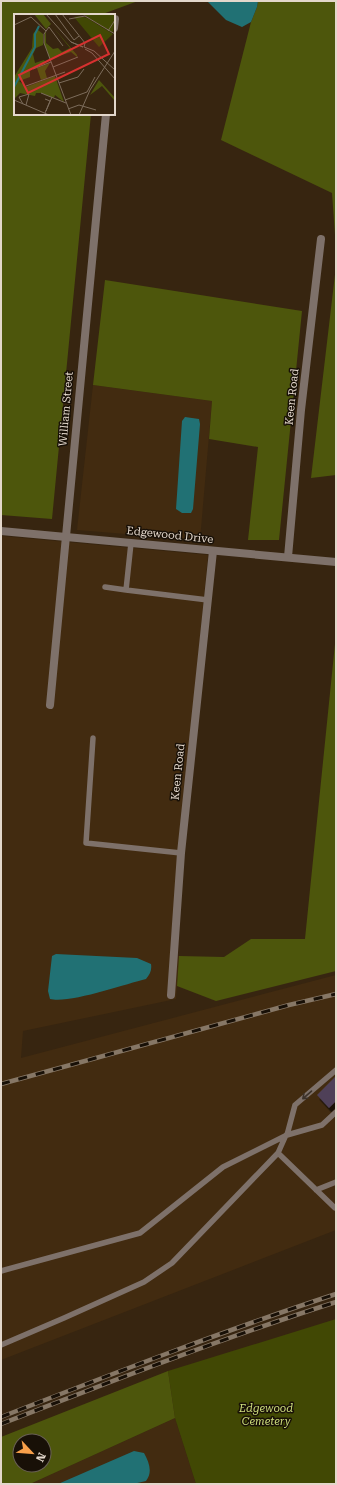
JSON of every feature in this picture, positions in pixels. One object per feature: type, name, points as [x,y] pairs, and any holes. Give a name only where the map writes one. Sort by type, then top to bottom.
[{"type":"street","name":"William Street","points":[[50,705],[106,115]]},
{"type":"street","name":"Keen Road","points":[[288,557],[301,410],[321,239]]},
{"type":"street","name":"Edgewood Drive","points":[[1,530],[336,562]]},
{"type":"street","name":"Keen Road","points":[[171,995],[180,853],[213,551]]},
{"type":"lane","points":[[126,590],[131,543]]},
{"type":"lane","points":[[105,587],[208,600]]},
{"type":"lane","points":[[93,738],[86,843],[180,853]]},
{"type":"lane","points":[[1,1344],[111,1298],[144,1282],[172,1263],[278,1153],[286,1135],[295,1105],[336,1070]]},
{"type":"lane","points":[[1,1271],[140,1233],[223,1167],[286,1135],[322,1125],[336,1112]]},
{"type":"lane","points":[[278,1153],[336,1208]]},
{"type":"lane","points":[[316,1190],[336,1182]]},
{"type":"shaded area","points":[[93,385],[212,401],[200,540],[77,530]]},
{"type":"shaded area","points":[[1,536],[208,555],[170,954],[179,956],[176,999],[23,1031],[21,1058],[336,975],[336,1230],[1,1360]]},
{"type":"shaded area","points":[[175,1418],[196,1484],[30,1484]]},
{"type":"green space","points":[[1,1],[138,1],[103,14],[14,14],[14,115],[91,115],[52,519],[1,515]]},
{"type":"green space","points":[[258,1],[336,1],[336,249],[332,193],[221,140],[251,22]]},
{"type":"green space","points":[[336,266],[336,475],[311,478]]},
{"type":"green space","points":[[105,280],[302,311],[279,540],[248,540],[258,447],[209,439],[212,401],[93,385]]},
{"type":"green space","points":[[336,634],[336,971],[216,1001],[177,986],[179,956],[224,957],[251,939],[305,939]]},
{"type":"green space","name":"Edgewood Cemetery","points":[[336,1319],[336,1484],[196,1484],[175,1418],[168,1371]]},
{"type":"green space","points":[[168,1371],[175,1418],[30,1484],[1,1484],[1,1437]]},
{"type":"water","points":[[207,1],[258,1],[251,22],[242,27],[226,20]]},
{"type":"water","points":[[185,417],[199,419],[200,424],[193,509],[191,513],[182,513],[176,509],[182,421]]},
{"type":"water","points":[[56,954],[137,958],[151,964],[151,970],[146,979],[70,999],[50,999],[48,991],[52,956]]},
{"type":"water","points":[[134,1451],[144,1453],[150,1467],[146,1481],[133,1484],[58,1484]]},
{"type":"building","points":[[336,1076],[336,1101],[329,1108],[317,1095]]},
{"type":"railway","points":[[1,1084],[289,1005],[336,994]]},
{"type":"railway","points":[[1,1417],[210,1338],[336,1294]]},
{"type":"railway","points":[[1,1424],[210,1345],[336,1302]]}]
